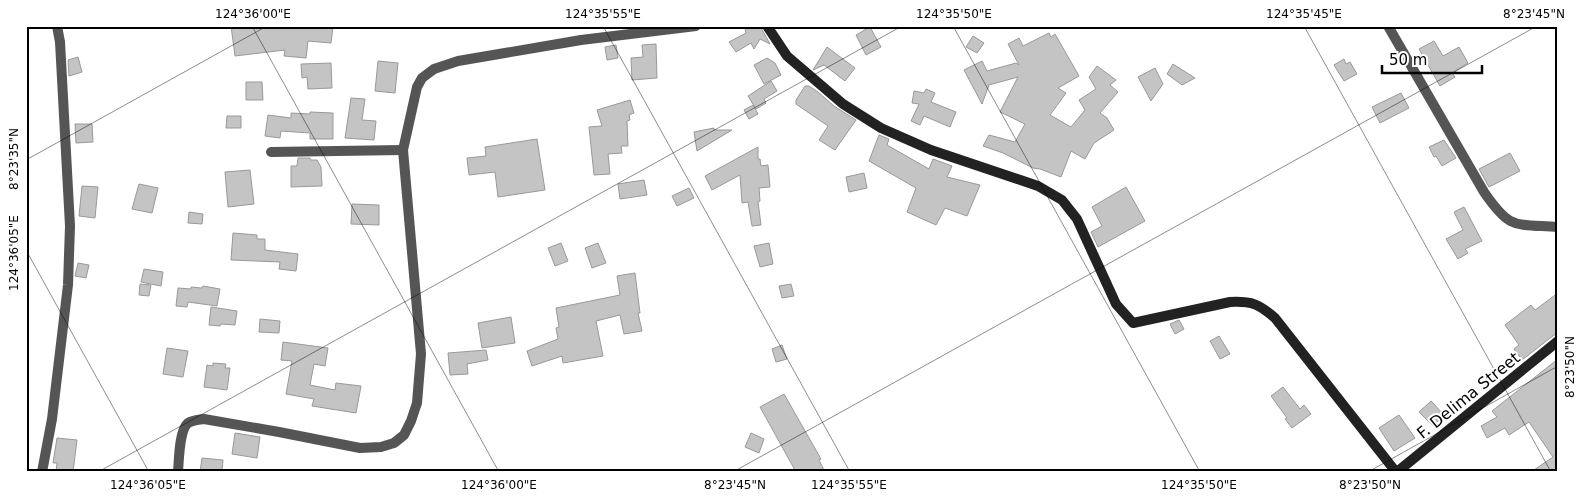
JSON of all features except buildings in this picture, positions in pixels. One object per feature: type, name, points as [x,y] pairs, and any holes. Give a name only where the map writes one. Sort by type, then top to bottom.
[{"type":"street","points":[[42,472],[52,419],[68,285],[70,226],[60,42],[57,26]]},
{"type":"street","points":[[178,472],[182,433],[185,426],[194,420],[278,432],[360,448],[388,445],[404,435],[417,403],[421,354],[404,150],[417,87],[422,78],[434,69],[458,61],[571,42],[696,26]]},
{"type":"street","points":[[767,26],[787,56],[843,104],[881,128],[931,150],[1038,186],[1062,200],[1077,219],[1116,304],[1133,323],[1230,302],[1244,301],[1256,303],[1275,318],[1396,472]]},
{"type":"street","points":[[1388,26],[1484,192],[1496,209],[1508,221],[1520,224],[1558,227]]},
{"type":"street","points":[[271,152],[404,150]]},
{"type":"street","name":"F. Delima Street","points":[[1396,472],[1558,341]]}]
